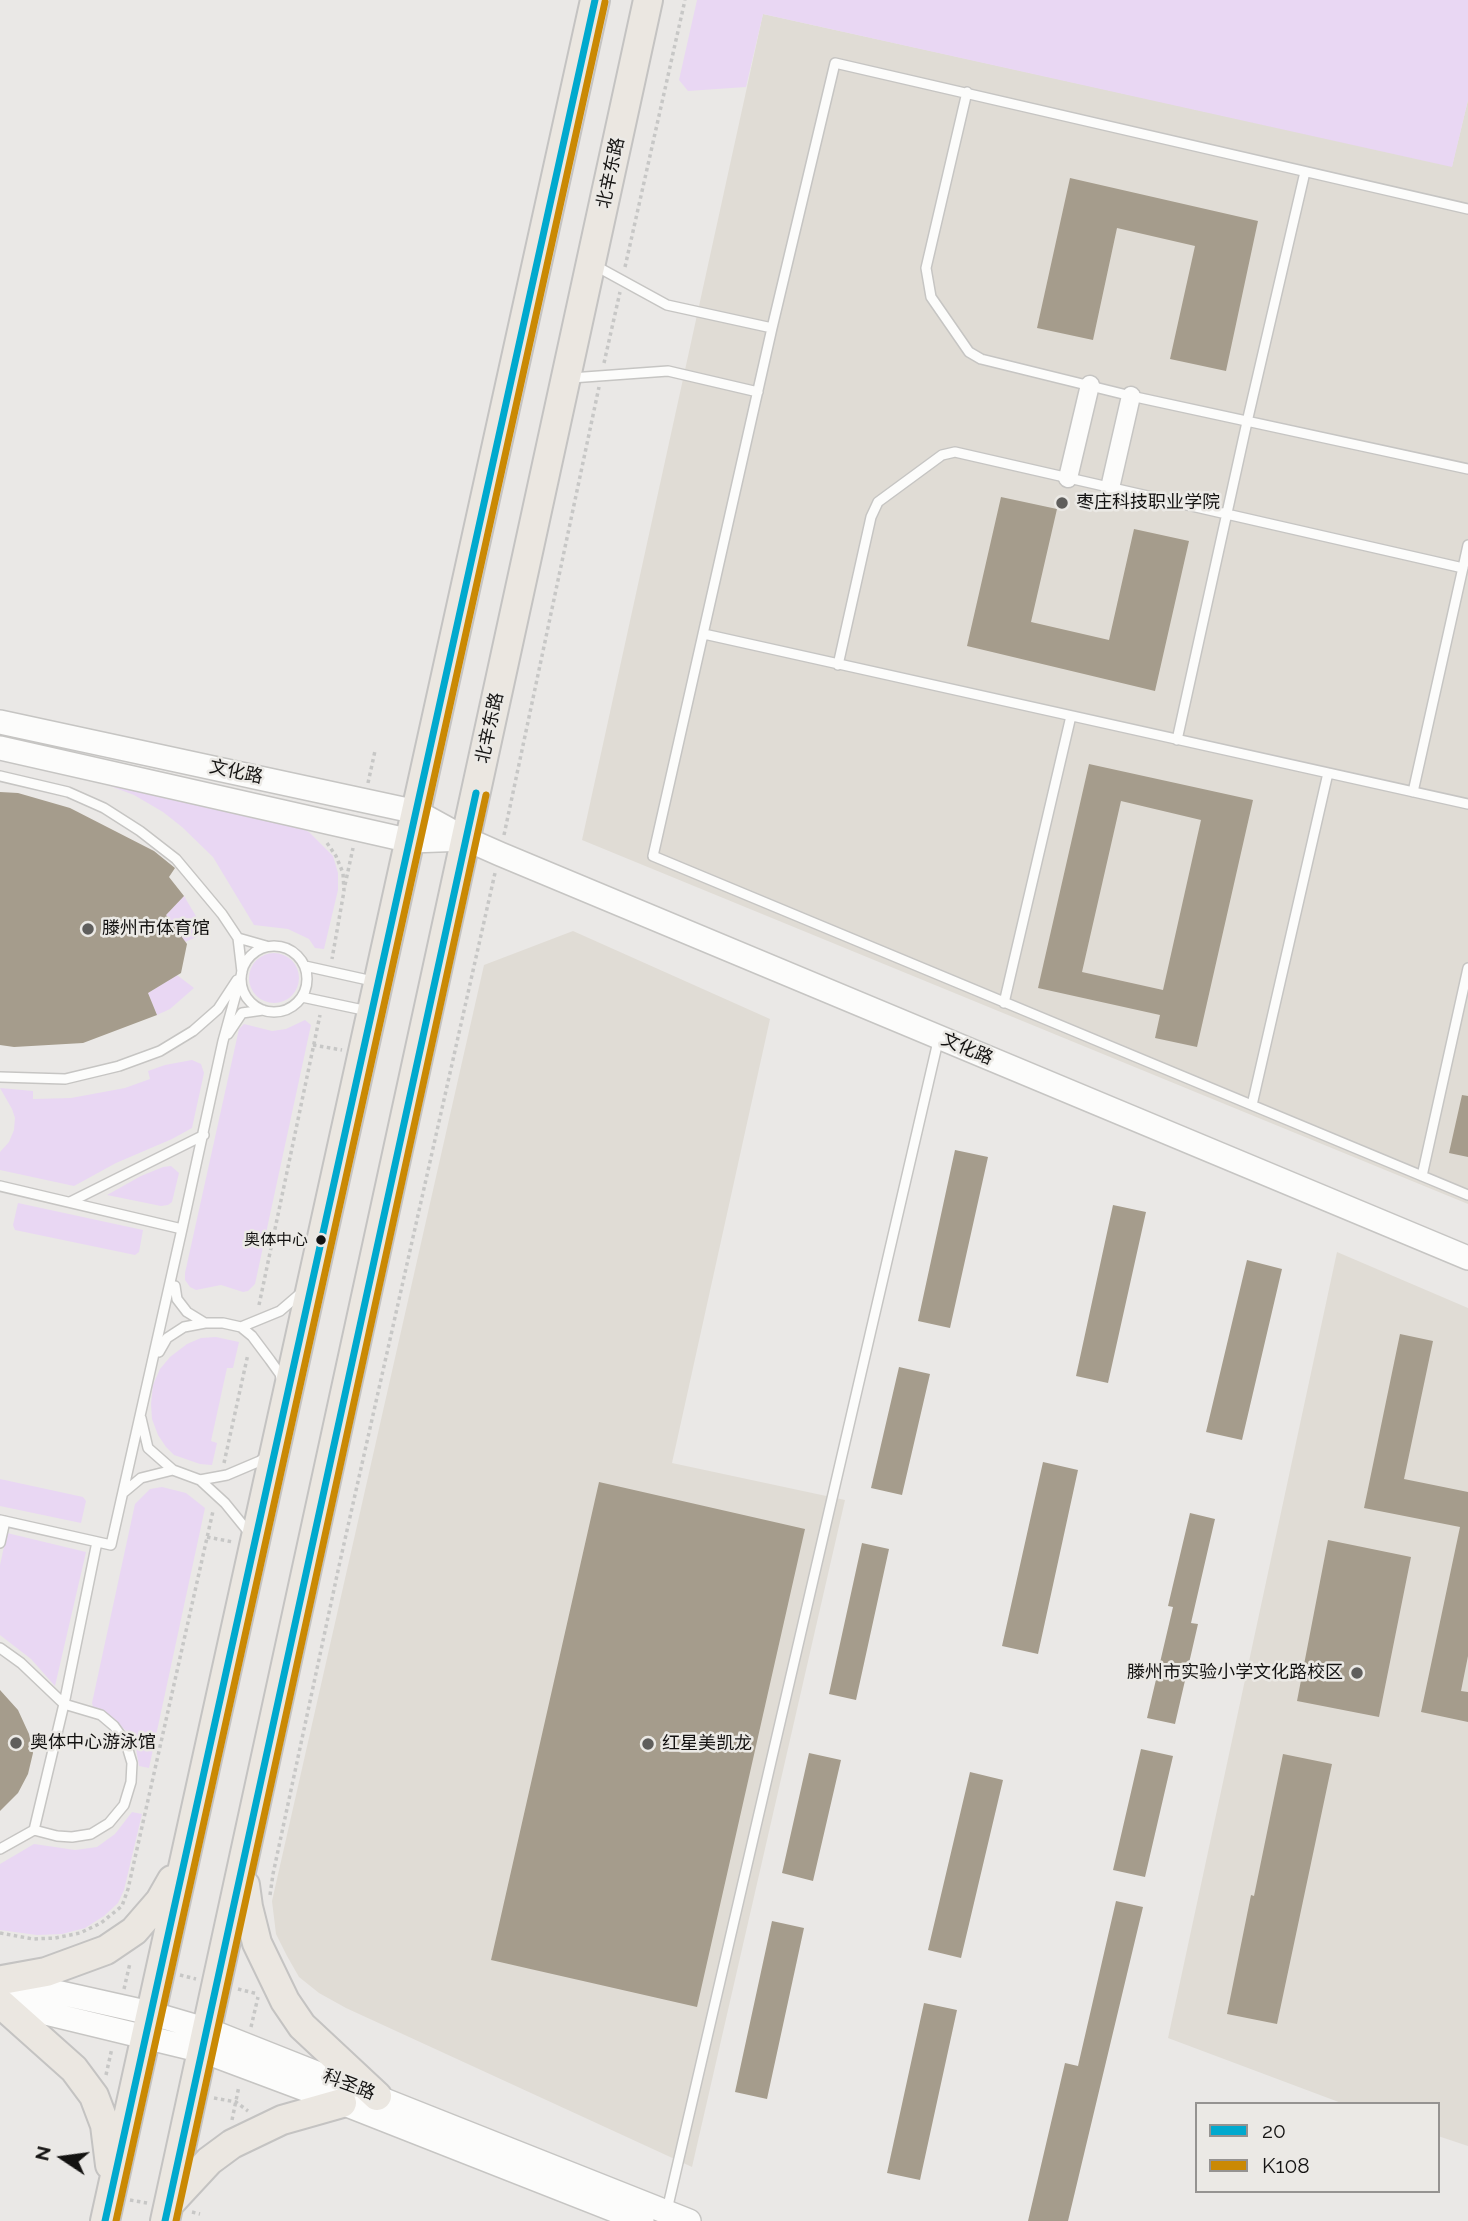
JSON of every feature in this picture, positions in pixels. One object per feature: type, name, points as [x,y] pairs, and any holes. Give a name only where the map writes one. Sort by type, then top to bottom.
[{"type":"main road","points":[[109,2203],[595,0]]},
{"type":"main road","name":"北辛东路","points":[[168,2211],[648,0]]},
{"type":"main road","points":[[109,2203],[105,2124],[93,2096],[74,2069],[1,1991],[95,1955],[134,1931],[160,1901],[184,1859]]},
{"type":"main road","points":[[243,1869],[248,1907],[257,1943],[285,2001],[302,2026],[377,2096]]},
{"type":"main road","points":[[168,2211],[209,2161],[232,2144],[266,2126],[342,2103]]},
{"type":"street","points":[[1068,478],[1090,385]]},
{"type":"street","points":[[1111,488],[1131,396]]},
{"type":"street","name":"文化路","points":[[0,722],[417,812],[500,854],[1468,1258]]},
{"type":"street","name":"文化路","points":[[0,748],[411,841],[466,839]]},
{"type":"street","name":"科圣路","points":[[1,1991],[205,2040],[377,2096],[689,2221]]},
{"type":"street","name":"科圣路","points":[[205,2040],[342,2103],[642,2221]]},
{"type":"lane","points":[[1468,209],[835,63],[772,328],[653,856],[1468,1195]]},
{"type":"lane","points":[[967,92],[926,268],[931,297],[970,352],[981,359],[1131,396],[1468,468]]},
{"type":"lane","points":[[1177,740],[1305,172]]},
{"type":"lane","points":[[591,264],[667,305],[772,328]]},
{"type":"lane","points":[[566,379],[668,371],[758,391]]},
{"type":"lane","points":[[838,665],[871,517],[878,502],[942,455],[955,452],[1463,568]]},
{"type":"lane","points":[[1413,792],[1468,545]]},
{"type":"lane","points":[[704,634],[1468,804]]},
{"type":"lane","points":[[1004,1003],[1071,716]]},
{"type":"lane","points":[[1252,1105],[1328,773]]},
{"type":"lane","points":[[0,776],[68,792],[104,808],[176,859],[222,914],[238,938],[243,989],[247,998],[264,1010]]},
{"type":"lane","points":[[223,1041],[242,1013],[285,1010],[302,997],[307,977],[305,966],[290,950],[238,938]]},
{"type":"lane","points":[[0,1077],[65,1079],[119,1066],[160,1051],[193,1031],[218,1009],[249,957],[268,946]]},
{"type":"lane","points":[[305,966],[378,982]]},
{"type":"lane","points":[[1422,1176],[1468,968]]},
{"type":"lane","points":[[0,1543],[2,1521],[111,1545],[176,1263],[223,1041],[242,972]]},
{"type":"lane","points":[[302,997],[372,1011]]},
{"type":"lane","points":[[667,2212],[939,1037]]},
{"type":"lane","points":[[70,1202],[204,1135]]},
{"type":"lane","points":[[0,1186],[182,1229]]},
{"type":"lane","points":[[176,1263],[175,1295],[187,1312],[205,1323]]},
{"type":"lane","points":[[241,1327],[280,1311],[311,1285]]},
{"type":"lane","points":[[151,1371],[167,1338],[184,1327],[223,1323],[241,1327],[252,1336],[280,1374],[286,1397]]},
{"type":"lane","points":[[140,1416],[148,1448],[173,1471],[200,1480],[230,1509],[254,1539]]},
{"type":"lane","points":[[200,1480],[221,1476],[260,1461],[275,1449]]},
{"type":"lane","points":[[123,1493],[141,1478],[173,1471]]},
{"type":"lane","points":[[34,1830],[64,1704],[97,1542]]},
{"type":"lane","points":[[0,1648],[21,1663],[64,1704],[101,1715],[114,1726],[126,1743],[132,1763],[131,1782],[124,1805],[109,1822],[91,1834],[57,1836],[34,1830],[0,1849]]},
{"type":"path","points":[[270,1896],[339,1566],[500,854],[601,376],[685,0]]},
{"type":"path","points":[[325,841],[336,856],[343,873],[344,891],[330,971]]},
{"type":"path","points":[[255,1322],[323,1001]]},
{"type":"path","points":[[221,1476],[252,1336]]},
{"type":"path","points":[[0,1933],[33,1939],[80,1933],[101,1923],[122,1906],[216,1497]]},
{"type":"path","points":[[95,1955],[285,2001]]},
{"type":"path","points":[[74,2069],[135,2081]]},
{"type":"path","points":[[193,2094],[236,2102],[266,2126]]},
{"type":"path","points":[[109,2203],[200,2214]]},
{"type":"shaded area","points":[[697,0],[1468,0],[1468,100],[1452,167],[763,14],[746,87],[688,91],[679,80]]},
{"type":"shaded area","name":"枣庄科技职业学院","points":[[763,14],[1452,166],[1468,100],[1468,1204],[582,840]]},
{"type":"shaded area","points":[[89,778],[287,821],[309,832],[333,856],[338,873],[338,890],[324,949],[315,948],[309,939],[288,929],[254,925],[213,857],[182,827],[134,795]]},
{"type":"shaded area","points":[[184,896],[206,933],[185,942],[166,915]]},
{"type":"shaded area","points":[[573,931],[770,1019],[672,1463],[845,1500],[692,2167],[346,2008],[319,1993],[299,1977],[287,1956],[276,1934],[272,1901],[484,965]]},
{"type":"shaded area","points":[[274,953],[292,960],[299,978],[292,996],[274,1003],[256,996],[249,978],[256,960]]},
{"type":"shaded area","points":[[177,975],[194,988],[170,1009],[157,1015],[148,993]]},
{"type":"shaded area","points":[[305,1020],[311,1025],[255,1284],[243,1292],[221,1285],[196,1290],[185,1280],[185,1273],[239,1029],[244,1024],[272,1031],[286,1029]]},
{"type":"shaded area","points":[[192,1060],[201,1064],[204,1073],[192,1128],[116,1163],[74,1186],[0,1170],[0,1152],[9,1142],[15,1118],[0,1088],[33,1091],[33,1099],[71,1098],[125,1088],[150,1079],[148,1071]]},
{"type":"shaded area","points":[[171,1166],[179,1173],[172,1202],[168,1205],[161,1206],[107,1195],[141,1176]]},
{"type":"shaded area","points":[[18,1203],[143,1230],[139,1252],[135,1255],[15,1230],[13,1225]]},
{"type":"shaded area","name":"滕州市实验小学文化路校区","points":[[1337,1252],[1468,1308],[1468,2146],[1440,2137],[1440,2102],[1339,2102],[1168,2038]]},
{"type":"shaded area","points":[[216,1337],[239,1342],[233,1368],[227,1368],[211,1441],[217,1443],[212,1465],[174,1455],[166,1447],[152,1419],[151,1404],[153,1385],[160,1369],[170,1357],[187,1344],[201,1338]]},
{"type":"shaded area","points":[[0,1479],[83,1497],[86,1501],[81,1523],[0,1506]]},
{"type":"shaded area","points":[[162,1487],[186,1493],[205,1508],[149,1768],[139,1766],[134,1737],[93,1707],[92,1703],[135,1504],[150,1489]]},
{"type":"shaded area","points":[[7,1533],[86,1552],[55,1686],[31,1659],[0,1635],[0,1565]]},
{"type":"shaded area","points":[[132,1812],[142,1814],[124,1890],[118,1903],[104,1916],[85,1928],[62,1934],[37,1935],[0,1930],[0,1864],[34,1844],[75,1850],[97,1847],[115,1834]]},
{"type":"building","points":[[1070,178],[1258,221],[1226,371],[1170,359],[1195,246],[1117,228],[1093,340],[1037,328]]},
{"type":"building","points":[[1001,497],[1057,509],[1031,622],[1109,640],[1134,529],[1189,541],[1155,691],[967,646]]},
{"type":"building","points":[[1089,764],[1253,800],[1197,1047],[1155,1038],[1160,1015],[1038,988]],"holes":[[[1121,801],[1201,820],[1163,990],[1082,972]]]},
{"type":"building","name":"滕州市体育馆","points":[[0,792],[18,793],[70,808],[154,851],[175,868],[169,877],[184,896],[166,915],[187,944],[181,973],[148,993],[157,1015],[83,1043],[14,1047],[0,1045]]},
{"type":"building","points":[[1462,1095],[1468,1096],[1468,1157],[1449,1153]]},
{"type":"building","points":[[955,1150],[988,1157],[950,1328],[918,1321]]},
{"type":"building","points":[[1113,1205],[1146,1212],[1108,1383],[1076,1376]]},
{"type":"building","points":[[1247,1260],[1282,1269],[1242,1440],[1206,1432]]},
{"type":"building","points":[[1400,1334],[1433,1341],[1404,1479],[1468,1492],[1468,1656],[1461,1691],[1468,1692],[1468,1722],[1421,1712],[1460,1527],[1364,1508]]},
{"type":"building","points":[[899,1367],[930,1374],[902,1495],[871,1488]]},
{"type":"building","points":[[1043,1462],[1078,1470],[1038,1654],[1002,1646]]},
{"type":"building","name":"红星美凯龙","points":[[599,1482],[805,1529],[697,2007],[491,1960]]},
{"type":"building","points":[[1190,1513],[1215,1519],[1191,1623],[1198,1624],[1175,1724],[1147,1718],[1173,1607],[1168,1606]]},
{"type":"building","points":[[1328,1540],[1411,1557],[1379,1717],[1297,1701]]},
{"type":"building","points":[[862,1543],[889,1549],[856,1700],[829,1694]]},
{"type":"building","name":"奥体中心游泳馆","points":[[0,1690],[18,1710],[29,1734],[33,1753],[28,1774],[18,1793],[0,1811]]},
{"type":"building","points":[[1141,1749],[1173,1756],[1145,1877],[1113,1870]]},
{"type":"building","points":[[809,1753],[841,1760],[813,1881],[782,1873]]},
{"type":"building","points":[[1283,1754],[1332,1764],[1277,2024],[1227,2014]]},
{"type":"building","points":[[970,1772],[1003,1780],[961,1958],[928,1950]]},
{"type":"building","points":[[1116,1901],[1143,1907],[1068,2221],[1028,2221],[1065,2063],[1078,2066]]},
{"type":"building","points":[[772,1921],[804,1928],[767,2099],[735,2092]]},
{"type":"building","points":[[924,2003],[957,2010],[920,2180],[887,2173]]},
{"type":"transit line","name":"20","points":[[105,2221],[595,0]]},
{"type":"transit line","name":"K108","points":[[116,2221],[605,2]]},
{"type":"transit line","name":"20","points":[[165,2221],[476,793]]},
{"type":"transit line","name":"K108","points":[[176,2221],[486,795]]},
{"type":"place","name":"枣庄科技职业学院","points":[[1062,503]]},
{"type":"place","name":"滕州市体育馆","points":[[88,929]]},
{"type":"place","name":"奥体中心","points":[[321,1240]]},
{"type":"place","name":"滕州市实验小学文化路校区","points":[[1357,1673]]},
{"type":"place","name":"奥体中心游泳馆","points":[[16,1743]]},
{"type":"place","name":"红星美凯龙","points":[[648,1744]]}]
